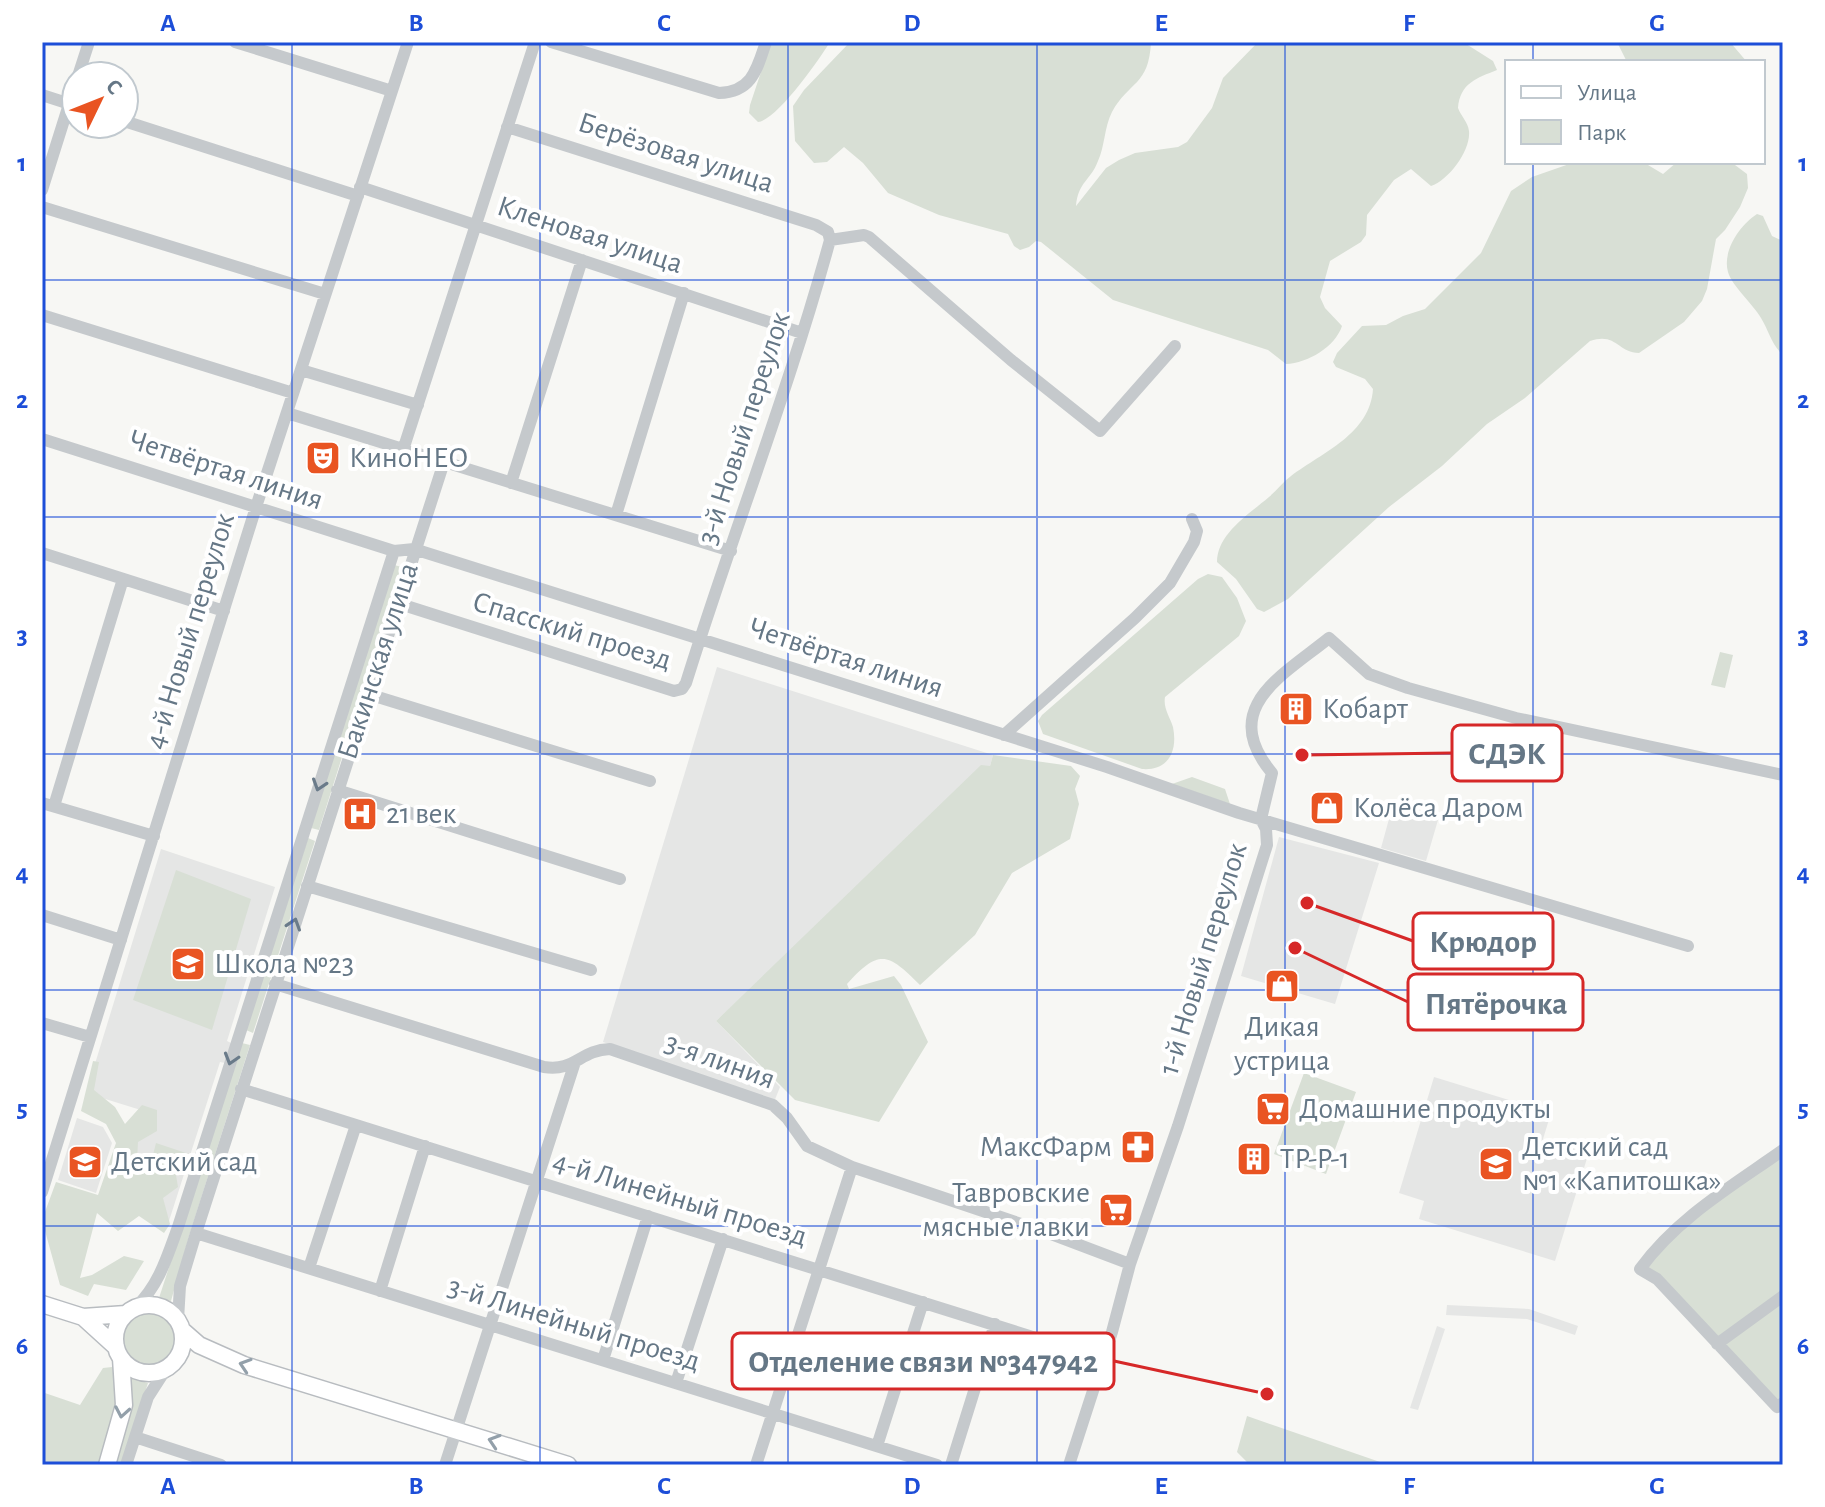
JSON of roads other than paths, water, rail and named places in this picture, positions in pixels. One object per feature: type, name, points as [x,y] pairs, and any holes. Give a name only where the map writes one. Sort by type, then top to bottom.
[{"type":"main road","points":[[42,1304],[83,1317],[131,1311],[148,1305],[159,1306],[199,1345],[222,1357],[568,1465]]},
{"type":"main road","points":[[107,1465],[124,1405],[115,1335],[119,1323],[131,1311]]},
{"type":"main road","points":[[83,1317],[129,1366],[139,1372],[166,1369],[180,1355],[184,1343],[181,1326]]},
{"type":"street","points":[[235,42],[392,91]]},
{"type":"street","name":"4-й Новый переулок","points":[[43,1188],[256,507],[408,42]]},
{"type":"street","points":[[403,450],[535,42]]},
{"type":"street","points":[[551,42],[719,93],[733,92],[753,77],[766,42]]},
{"type":"street","name":"Кленовая улица","points":[[140,126],[476,224],[802,333]]},
{"type":"street","name":"Берёзовая улица","points":[[507,127],[816,225],[829,236]]},
{"type":"street","points":[[42,190],[60,139]]},
{"type":"street","points":[[42,207],[325,294]]},
{"type":"street","points":[[829,236],[869,237],[1011,360],[1100,431],[1175,346]]},
{"type":"street","name":"3-й Новый переулок","points":[[700,639],[802,333],[829,236]]},
{"type":"street","points":[[511,483],[582,260]]},
{"type":"street","points":[[616,515],[684,293]]},
{"type":"street","points":[[42,315],[293,393]]},
{"type":"street","points":[[301,370],[418,405]]},
{"type":"street","points":[[287,413],[731,551]]},
{"type":"street","name":"Четвёртая линия","points":[[42,439],[394,551]]},
{"type":"street","name":"Бакинская улица","points":[[181,1326],[180,1286],[196,1233],[444,462]]},
{"type":"street","points":[[1004,735],[1170,583],[1194,542],[1197,531],[1192,519]]},
{"type":"street","points":[[394,551],[414,549]]},
{"type":"street","name":"Четвёртая линия","points":[[414,549],[1261,819],[1688,946]]},
{"type":"street","name":"Бакинская улица","points":[[131,1311],[151,1292],[163,1267],[394,551]]},
{"type":"street","points":[[42,553],[224,611]]},
{"type":"street","points":[[123,579],[48,805],[154,836]]},
{"type":"street","name":"Спасский проезд","points":[[397,603],[674,691],[682,689],[686,683],[700,639]]},
{"type":"street","name":"1-й Новый переулок","points":[[1069,1465],[1130,1264],[1178,1126],[1267,845],[1266,829],[1261,819],[1272,773],[1258,752],[1250,718],[1268,689],[1329,638],[1369,674],[1408,688],[1516,718],[1783,775]]},
{"type":"street","points":[[368,694],[650,781]]},
{"type":"street","points":[[337,790],[620,879]]},
{"type":"street","points":[[305,830],[323,836]]},
{"type":"street","points":[[307,886],[591,970]]},
{"type":"street","points":[[42,915],[121,940]]},
{"type":"street","name":"3-я линия","points":[[275,984],[544,1067],[561,1070],[596,1049],[610,1049],[773,1105],[787,1118],[807,1146],[852,1167],[1130,1264]]},
{"type":"street","points":[[42,1023],[90,1037]]},
{"type":"street","points":[[239,1033],[257,1039]]},
{"type":"street","points":[[445,1465],[575,1062]]},
{"type":"street","name":"4-й Линейный проезд","points":[[241,1089],[1103,1359]]},
{"type":"street","points":[[309,1268],[356,1125]]},
{"type":"street","points":[[380,1291],[425,1146]]},
{"type":"street","points":[[1780,1405],[1717,1344],[1657,1279],[1640,1269],[1659,1243],[1681,1223],[1783,1150]]},
{"type":"street","points":[[756,1465],[852,1167]]},
{"type":"street","points":[[603,1360],[648,1216]]},
{"type":"street","name":"3-й Линейный проезд","points":[[196,1233],[937,1465]]},
{"type":"street","points":[[676,1383],[723,1239]]},
{"type":"street","points":[[1717,1344],[1783,1296]]},
{"type":"street","points":[[877,1446],[923,1302]]},
{"type":"street","points":[[951,1465],[995,1324]]},
{"type":"street","points":[[126,1465],[148,1397],[166,1369]]},
{"type":"street","points":[[135,1437],[221,1465]]},
{"type":"place","name":"КиноНЕО","points":[[323,458]]},
{"type":"place","name":"Кобарт","points":[[1296,709]]},
{"type":"place","name":"СДЭК","points":[[1302,755]]},
{"type":"place","name":"Колёса Даром","points":[[1327,808]]},
{"type":"place","name":"21 век","points":[[360,814]]},
{"type":"place","name":"Крюдор","points":[[1307,903]]},
{"type":"place","name":"Пятёрочка","points":[[1295,948]]},
{"type":"place","name":"Школа №23","points":[[188,964]]},
{"type":"place","name":"Дикая устрица","points":[[1282,986]]},
{"type":"place","name":"Домашние продукты","points":[[1273,1109]]},
{"type":"place","name":"МаксФарм","points":[[1138,1147]]},
{"type":"place","name":"ТР-Р-1","points":[[1254,1159]]},
{"type":"place","name":"Детский сад","points":[[85,1162]]},
{"type":"place","name":"Детский сад №1 «Капитошка»","points":[[1496,1164]]},
{"type":"place","name":"Тавровские мясные лавки","points":[[1116,1210]]},
{"type":"place","name":"Отделение связи №347942","points":[[1267,1394]]}]
